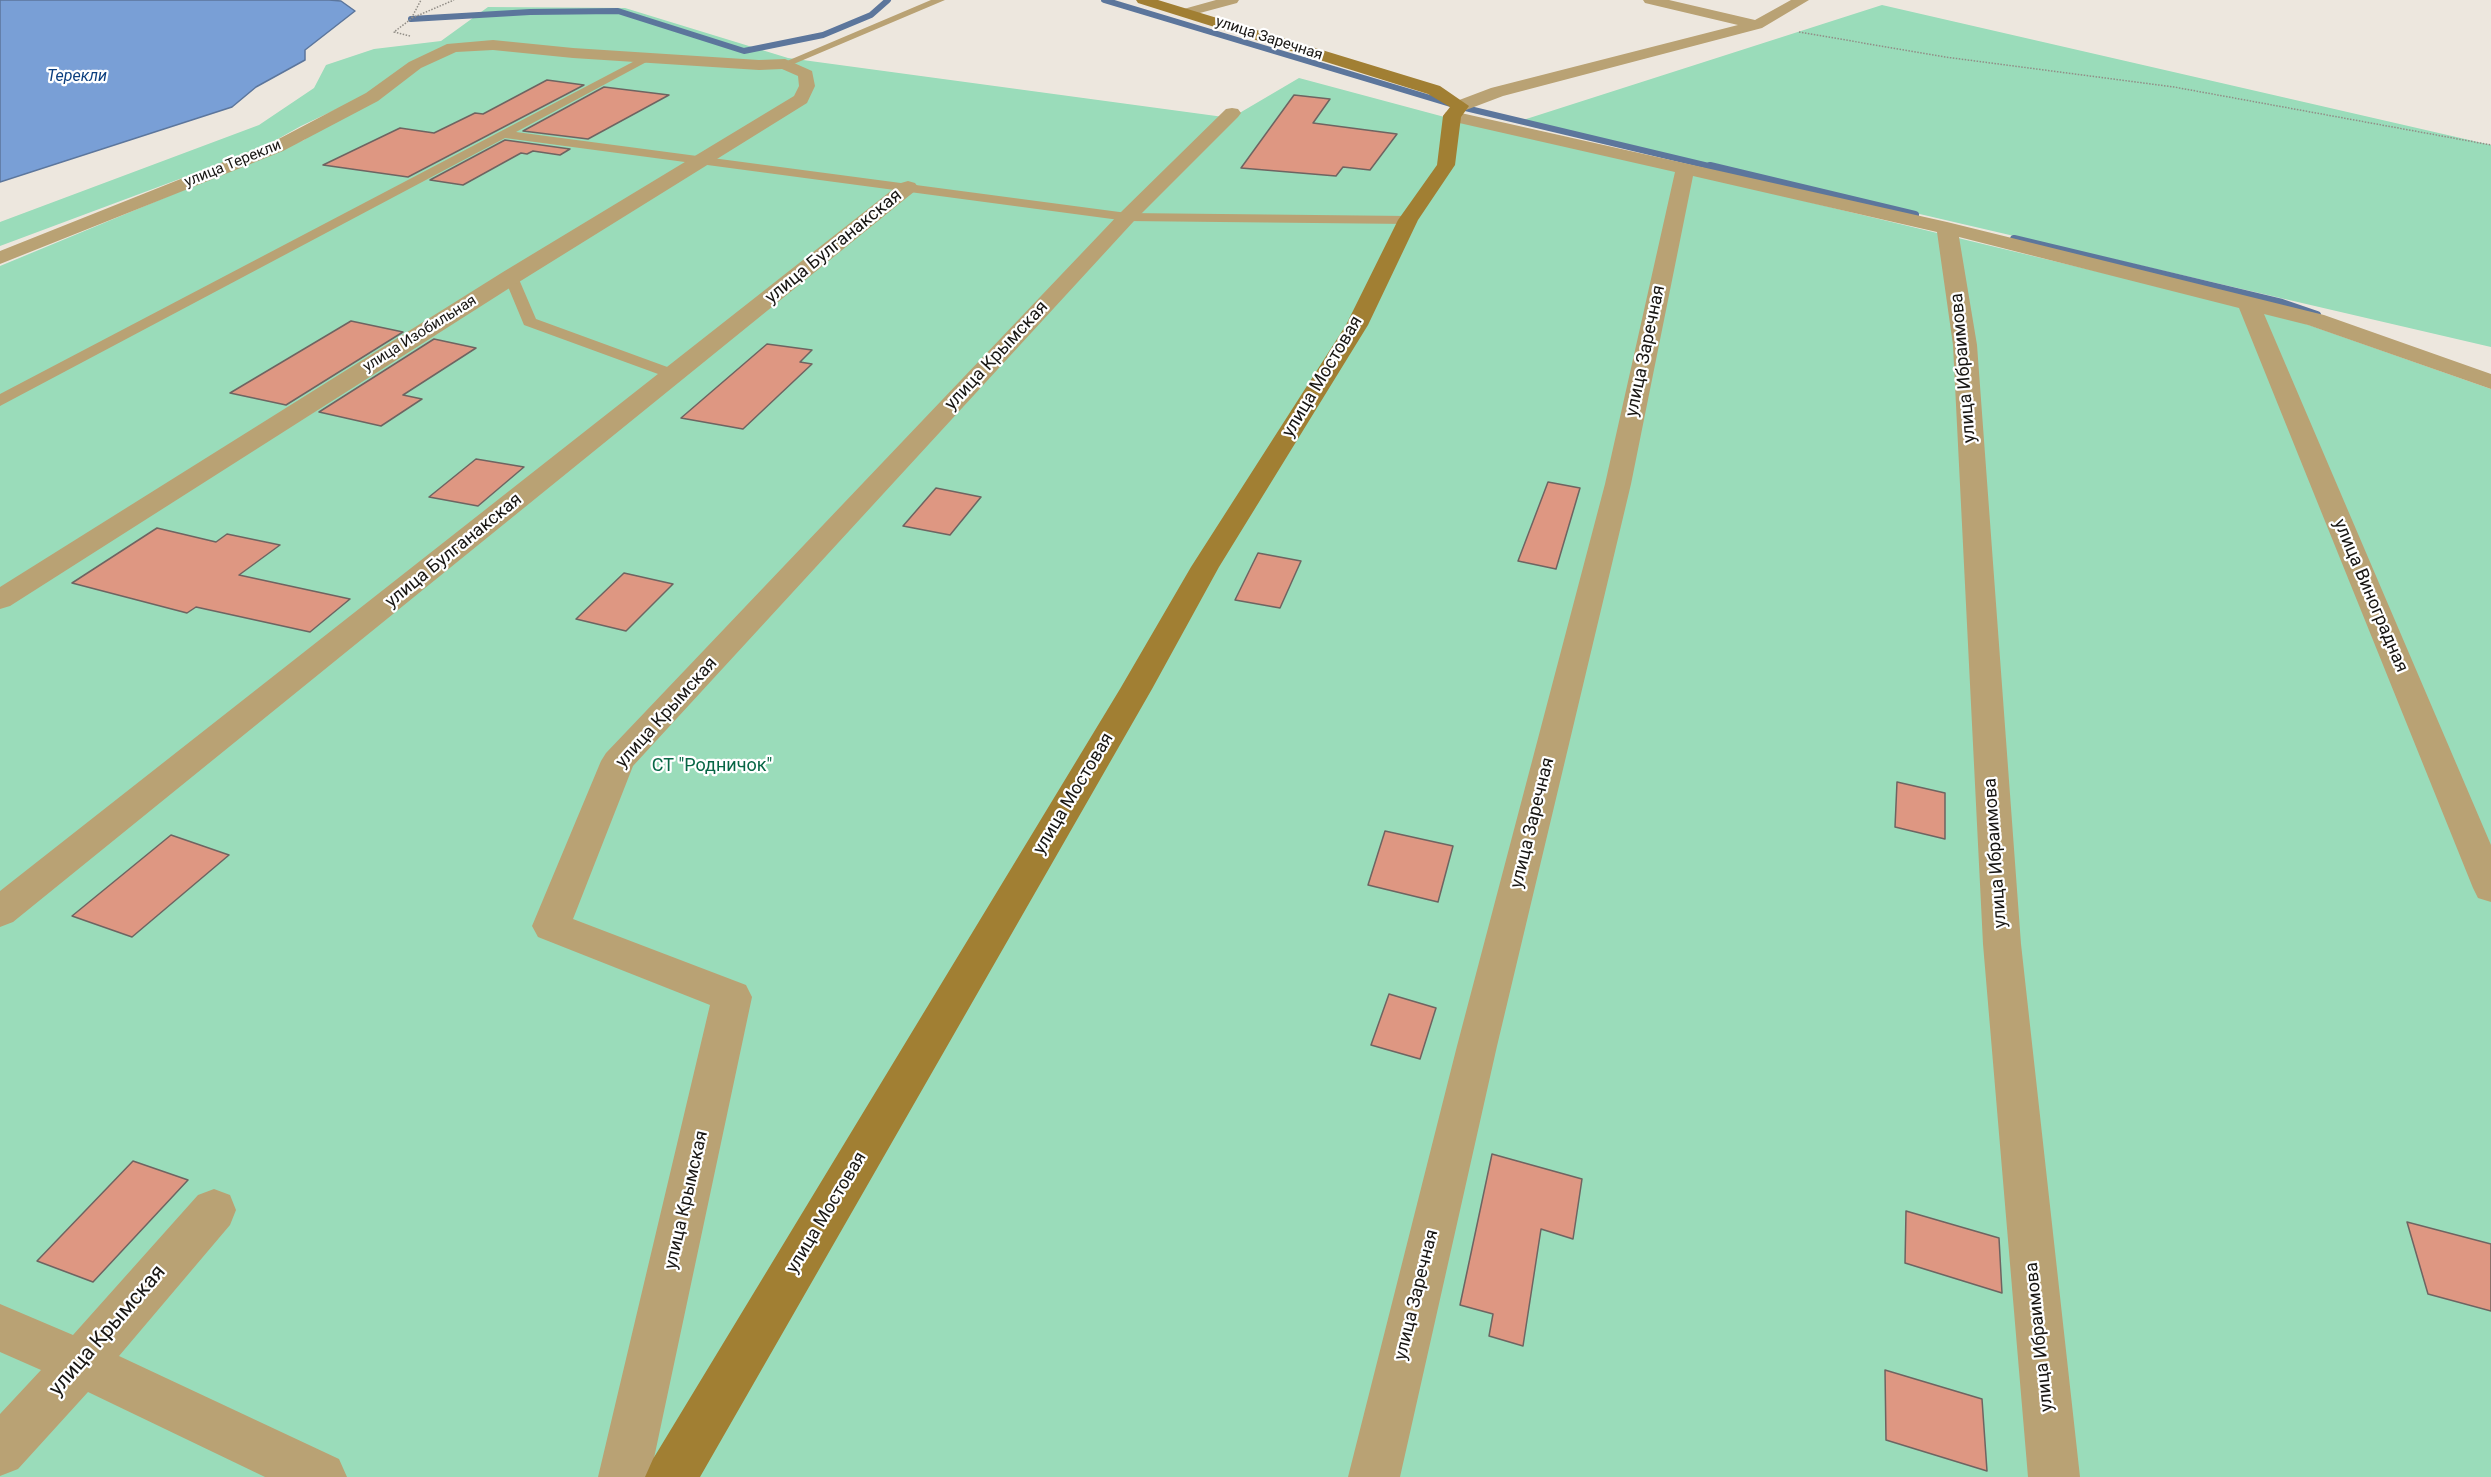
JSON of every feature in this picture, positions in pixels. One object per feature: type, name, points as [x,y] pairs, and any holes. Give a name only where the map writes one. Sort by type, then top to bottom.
[{"type":"street","name":"улица Заречная","points":[[1143,0],[1434,90],[1456,111]]},
{"type":"street","points":[[1185,13],[1232,0]]},
{"type":"street","points":[[1650,0],[1757,25]]},
{"type":"street","points":[[1456,111],[1497,93],[1757,25],[1802,0]]},
{"type":"street","points":[[453,47],[493,45],[759,65],[785,64]]},
{"type":"street","name":"улица Терекли","points":[[0,258],[277,147],[372,97],[415,64],[453,47]]},
{"type":"street","name":"улица Изобильная","points":[[0,600],[511,277],[801,99],[807,86],[806,74],[785,64]]},
{"type":"street","points":[[1456,111],[1685,168],[1947,228],[2316,320],[2491,382]]},
{"type":"street","name":"улица Мостовая","points":[[671,1477],[1136,689],[1205,567],[1357,325],[1407,220],[1446,165],[1456,111]]},
{"type":"street","name":"улица Крымская","points":[[624,1477],[732,997],[551,926],[618,761],[1127,217],[1232,113]]},
{"type":"street","name":"улица Заречная","points":[[1374,1477],[1477,1046],[1618,484],[1685,168]]},
{"type":"street","name":"улица Булганакская","points":[[0,912],[908,187]]},
{"type":"street","name":"улица Ибраимова","points":[[1947,228],[1965,345],[2002,944],[2054,1477]]},
{"type":"street","name":"улица Виноградная","points":[[2248,303],[2491,888]]},
{"type":"street","name":"улица Крымская","points":[[0,1451],[81,1363],[214,1210]]},
{"type":"street","points":[[0,1328],[81,1363],[321,1477]]},
{"type":"lane","points":[[785,64],[940,0]]},
{"type":"lane","points":[[0,401],[648,57]]},
{"type":"lane","points":[[503,134],[1127,217],[1407,220]]},
{"type":"lane","points":[[511,277],[529,322],[675,375]]},
{"type":"path","points":[[411,19],[421,0]]},
{"type":"path","points":[[453,47],[394,32],[411,19],[454,0]]},
{"type":"path","points":[[1757,25],[1945,57],[2174,87],[2491,145]]},
{"type":"green space","points":[[1882,5],[2491,145],[2491,347],[1520,121]]},
{"type":"green space","name":"СТ \"Родничок\"","points":[[488,7],[625,8],[788,58],[1231,118],[1299,78],[1452,119],[1684,172],[2286,317],[2491,389],[2491,1477],[0,1477],[0,266],[304,140],[360,98],[301,126],[260,149],[0,246],[0,222],[259,125],[314,88],[326,65],[374,49],[441,41]]},
{"type":"water","name":"Терекли","points":[[0,0],[329,0],[341,1],[355,11],[305,50],[305,60],[256,87],[232,107],[0,182]]},
{"type":"building","points":[[547,80],[584,85],[408,177],[323,165],[400,128],[434,133],[475,113],[483,114]]},
{"type":"building","points":[[604,87],[669,95],[588,139],[523,131]]},
{"type":"building","points":[[1294,95],[1330,99],[1313,123],[1397,134],[1370,170],[1343,167],[1336,176],[1241,168]]},
{"type":"building","points":[[505,140],[570,149],[560,155],[533,151],[527,154],[521,153],[463,185],[430,180]]},
{"type":"building","points":[[351,321],[403,332],[286,405],[230,393]]},
{"type":"building","points":[[434,339],[476,348],[403,395],[422,399],[381,426],[319,412]]},
{"type":"building","points":[[767,344],[812,350],[800,362],[812,364],[743,429],[681,418]]},
{"type":"building","points":[[476,459],[524,467],[478,506],[429,497]]},
{"type":"building","points":[[1548,482],[1580,488],[1556,569],[1518,561]]},
{"type":"building","points":[[936,488],[981,497],[950,535],[903,526]]},
{"type":"building","points":[[157,528],[216,542],[227,534],[280,545],[239,575],[350,599],[310,632],[196,607],[187,613],[72,583]]},
{"type":"building","points":[[1258,553],[1301,561],[1280,608],[1235,600]]},
{"type":"building","points":[[624,573],[673,584],[626,631],[576,619]]},
{"type":"building","points":[[1897,782],[1945,793],[1945,839],[1895,827]]},
{"type":"building","points":[[1385,831],[1453,846],[1438,902],[1368,885]]},
{"type":"building","points":[[171,835],[229,855],[132,937],[72,916]]},
{"type":"building","points":[[1389,994],[1436,1008],[1420,1059],[1371,1045]]},
{"type":"building","points":[[1492,1154],[1582,1179],[1573,1239],[1541,1229],[1523,1346],[1489,1336],[1493,1314],[1460,1305]]},
{"type":"building","points":[[133,1161],[188,1180],[93,1282],[37,1261]]},
{"type":"building","points":[[1906,1211],[1999,1238],[2002,1293],[1905,1263]]},
{"type":"building","points":[[2407,1222],[2491,1244],[2491,1311],[2428,1294]]},
{"type":"building","points":[[1885,1370],[1982,1399],[1987,1471],[1886,1440]]},
{"type":"waterway","points":[[411,19],[530,12],[618,11],[744,51],[823,35],[871,15],[888,0]]},
{"type":"waterway","points":[[1104,0],[1457,106],[1717,168]]},
{"type":"waterway","points":[[1710,166],[1915,215]]},
{"type":"waterway","points":[[2014,239],[2282,303],[2317,315]]}]
